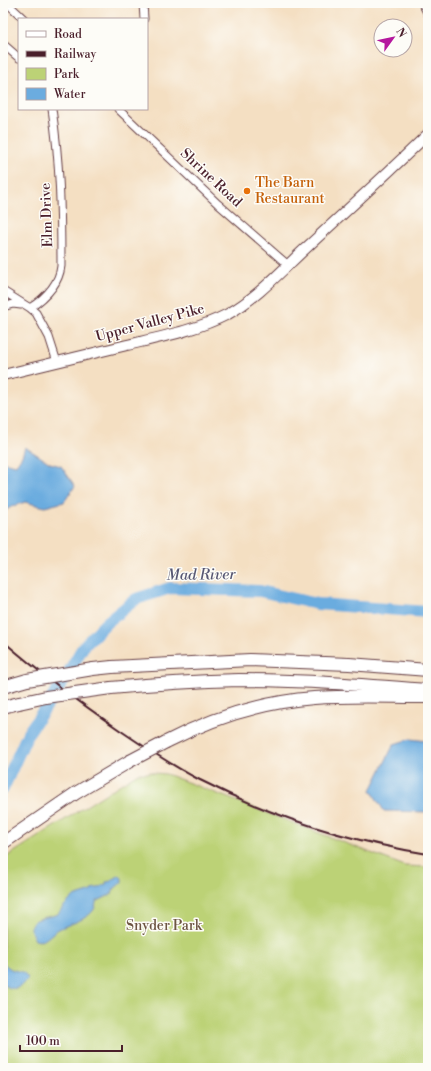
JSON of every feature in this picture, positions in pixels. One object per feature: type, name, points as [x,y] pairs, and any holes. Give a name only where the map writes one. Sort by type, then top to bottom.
[{"type":"highway","points":[[3,687],[27,680],[112,667],[216,661],[250,660],[349,664],[428,670]]},
{"type":"highway","points":[[3,707],[46,697],[111,688],[239,680],[331,683],[428,690]]},
{"type":"highway","points":[[3,843],[76,793],[130,761],[190,730],[230,714],[285,702],[314,698],[353,696],[428,697]]},
{"type":"street","points":[[7,3],[23,18]]},
{"type":"street","points":[[143,3],[144,18]]},
{"type":"street","points":[[422,3],[428,14]]},
{"type":"street","points":[[3,44],[18,57]]},
{"type":"street","name":"Elm Drive","points":[[28,306],[43,299],[59,277],[61,266],[59,185],[52,110]]},
{"type":"street","name":"Shrine Road","points":[[119,110],[218,204],[288,264]]},
{"type":"street","name":"Upper Valley Pike","points":[[3,375],[162,337],[213,321],[242,305],[270,283],[288,264],[379,182],[428,134]]},
{"type":"street","points":[[3,291],[28,306],[41,322],[49,337],[56,362]]},
{"type":"street","points":[[3,307],[14,304],[28,306]]},
{"type":"green space","name":"Snyder Park","points":[[150,772],[166,774],[405,866],[428,867],[428,1068],[3,1068],[3,859],[138,773]]},
{"type":"water","points":[[25,447],[50,463],[61,466],[75,486],[64,502],[45,507],[25,502],[11,507],[3,512],[3,462],[16,465],[22,456]]},
{"type":"water","points":[[410,739],[428,741],[428,812],[384,811],[371,790],[394,744]]},
{"type":"water","points":[[118,876],[122,878],[122,882],[114,889],[112,894],[96,902],[95,908],[87,916],[59,929],[42,941],[35,940],[31,932],[33,923],[42,918],[58,914],[73,897],[92,891],[94,888],[98,888],[106,884],[106,882],[111,881]]},
{"type":"water","points":[[3,962],[11,969],[25,974],[28,979],[19,987],[13,989],[3,984]]},
{"type":"waterway","name":"Mad River","points":[[3,789],[28,733],[63,682],[83,647],[106,623],[136,599],[170,588],[260,591],[317,604],[428,612]]},
{"type":"railway","points":[[3,641],[46,677],[91,710],[159,756],[198,779],[253,804],[310,826],[398,849],[428,854]]},
{"type":"place","name":"The Barn Restaurant","points":[[247,191]]}]
